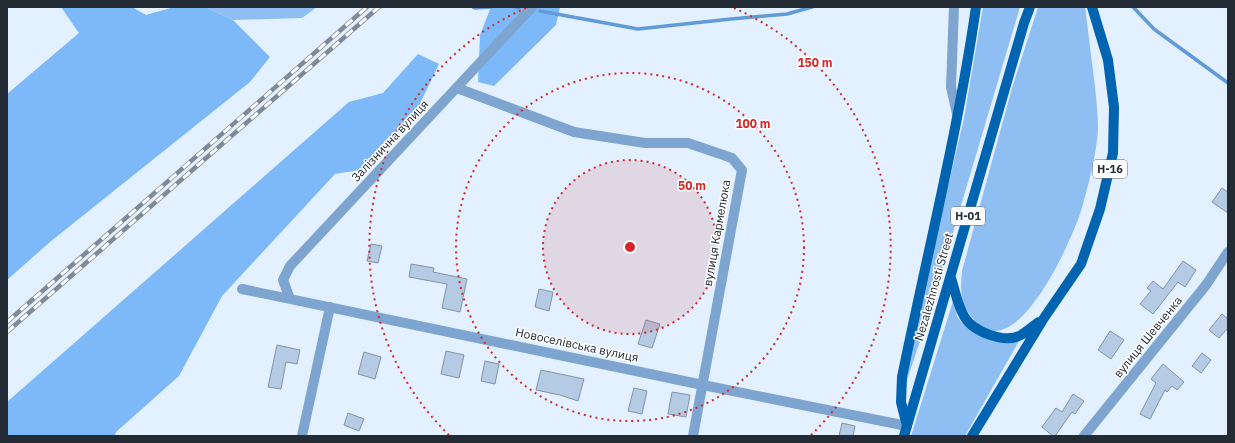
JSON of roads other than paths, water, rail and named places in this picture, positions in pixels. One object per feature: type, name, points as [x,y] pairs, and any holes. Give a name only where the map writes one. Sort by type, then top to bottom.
[{"type":"main road","points":[[907,426],[901,402],[902,377],[914,316],[931,247],[970,46],[976,7]]},
{"type":"main road","name":"Nezalezhnosti Street","points":[[904,436],[1030,7]]},
{"type":"main road","name":"Н-16","points":[[972,436],[1044,318],[1080,264],[1100,209],[1113,153],[1114,107],[1109,68],[1092,7]]},
{"type":"main road","points":[[951,276],[964,317],[972,327],[980,331],[996,337],[1020,336],[1044,318]]},
{"type":"street","name":"Залізнична вулиця","points":[[290,298],[283,280],[290,266],[532,7]]},
{"type":"street","points":[[954,7],[951,87],[957,114]]},
{"type":"street","name":"вулиця Кармелюка","points":[[457,88],[574,132],[645,144],[688,144],[732,158],[742,170],[703,385]]},
{"type":"street","name":"вулиця Шевченка","points":[[1084,436],[1206,285],[1228,252]]},
{"type":"street","name":"Новоселівська вулиця","points":[[242,289],[907,426]]},
{"type":"street","points":[[302,436],[330,307]]},
{"type":"street","points":[[693,436],[703,385]]},
{"type":"waterway","points":[[473,7],[491,7]]},
{"type":"waterway","points":[[540,11],[638,29],[787,14],[812,7]]},
{"type":"waterway","points":[[1133,7],[1154,29],[1228,83]]},
{"type":"railway","points":[[7,322],[367,7]]},
{"type":"railway","points":[[7,332],[379,7]]}]
